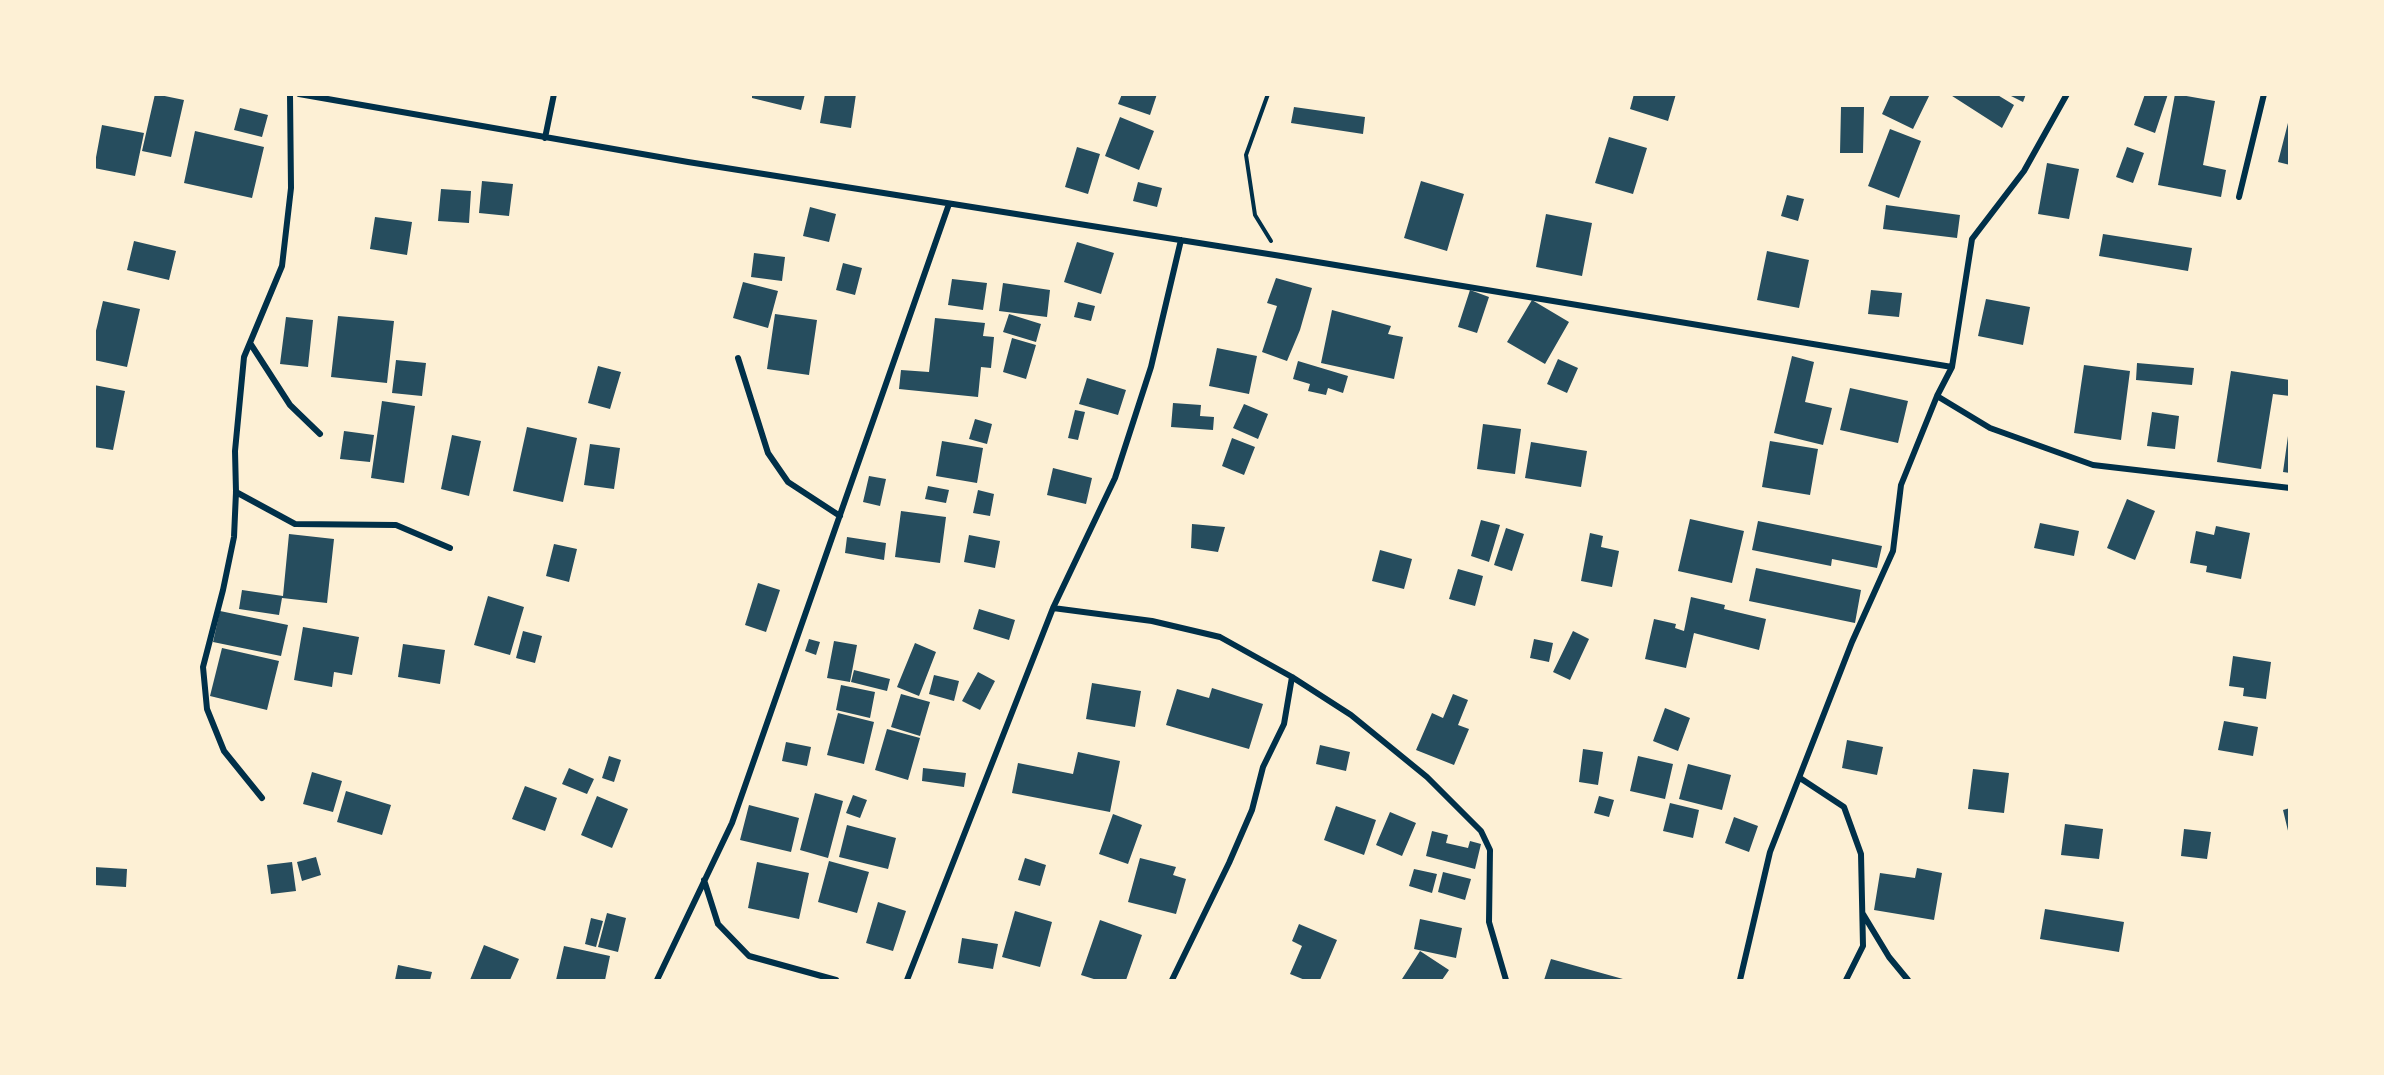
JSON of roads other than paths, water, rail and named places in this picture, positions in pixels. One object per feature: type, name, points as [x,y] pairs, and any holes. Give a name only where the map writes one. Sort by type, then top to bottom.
[{"type":"street","points":[[262,798],[224,751],[207,709],[203,667],[234,537],[235,451],[244,357],[282,266],[291,188],[290,94]]},
{"type":"street","points":[[299,94],[545,138],[1952,367]]},
{"type":"street","points":[[545,138],[554,94]]},
{"type":"street","points":[[1740,981],[1770,852],[1852,642],[1893,551],[1901,485],[1937,396],[1952,367],[1972,239],[2024,171],[2067,94]]},
{"type":"street","points":[[2240,197],[2264,94]]},
{"type":"street","points":[[657,981],[732,823],[949,204]]},
{"type":"street","points":[[907,981],[1053,608],[1116,478],[1151,367],[1181,240]]},
{"type":"street","points":[[250,343],[290,405],[320,434]]},
{"type":"street","points":[[738,358],[768,453],[788,483],[840,516]]},
{"type":"street","points":[[1937,396],[1990,428],[2093,465],[2289,488]]},
{"type":"street","points":[[236,492],[295,524],[396,525],[450,548]]},
{"type":"street","points":[[1053,608],[1152,621],[1220,637],[1292,677],[1351,715],[1427,777],[1481,831],[1490,850],[1489,922],[1506,981]]},
{"type":"street","points":[[1172,981],[1252,810],[1263,767],[1284,724],[1292,677]]},
{"type":"street","points":[[1800,778],[1844,807],[1861,854],[1863,946],[1846,981]]},
{"type":"street","points":[[704,880],[718,924],[749,956],[836,981]]},
{"type":"street","points":[[1863,913],[1889,957],[1908,981]]}]
